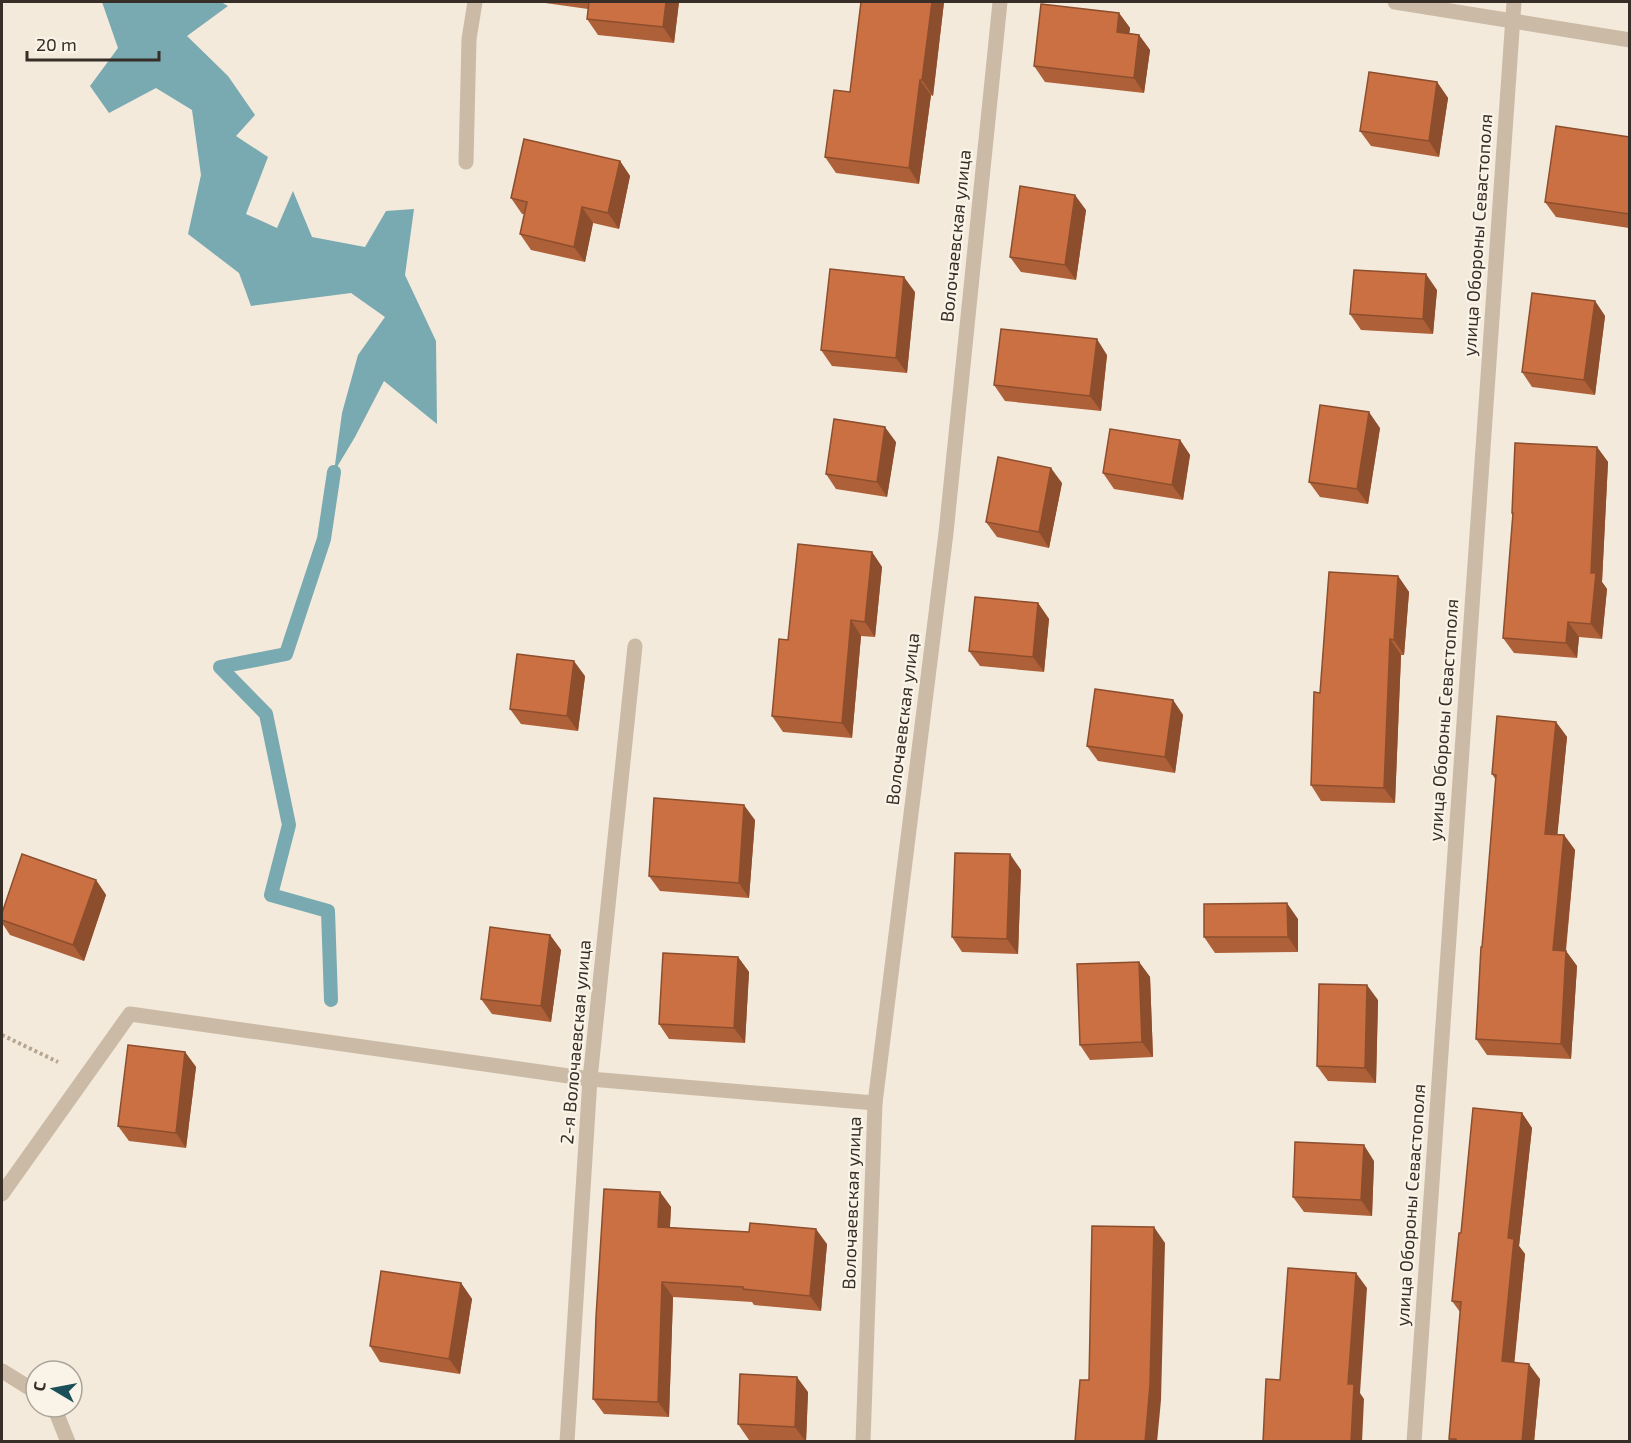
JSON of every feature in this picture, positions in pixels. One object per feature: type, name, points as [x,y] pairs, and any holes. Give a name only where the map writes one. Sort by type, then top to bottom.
[{"type":"street","points":[[466,162],[470,39],[475,2]]},
{"type":"street","name":"Волочаевская улица","points":[[863,1442],[875,1103],[946,533],[1000,2]]},
{"type":"street","points":[[1395,2],[1629,40]]},
{"type":"street","name":"улица Обороны Севастополя","points":[[1414,1442],[1514,2]]},
{"type":"street","name":"2-я Волочаевская улица","points":[[567,1442],[590,1079],[635,646]]},
{"type":"street","points":[[2,1194],[130,1014],[590,1079],[875,1103]]},
{"type":"street","points":[[2,1371],[24,1385]]},
{"type":"street","points":[[59,1419],[68,1442]]},
{"type":"path","points":[[2,1035],[86,1075]]},
{"type":"water","points":[[102,2],[221,2],[228,6],[187,36],[228,76],[255,115],[236,136],[268,157],[246,214],[277,228],[293,191],[312,237],[365,247],[386,211],[414,209],[405,275],[436,341],[437,424],[384,381],[334,472],[342,413],[358,355],[385,317],[351,293],[251,306],[239,273],[188,234],[201,175],[192,110],[156,88],[109,113],[90,86],[118,48]]},
{"type":"building","points":[[589,2],[666,2],[663,27],[587,19]]},
{"type":"building","points":[[861,2],[932,2],[909,168],[825,157],[834,90],[850,92]]},
{"type":"building","points":[[1041,4],[1119,13],[1117,32],[1139,35],[1134,78],[1034,66]]},
{"type":"building","points":[[1369,72],[1437,82],[1429,141],[1360,131]]},
{"type":"building","points":[[1556,126],[1629,137],[1629,214],[1545,202]]},
{"type":"building","points":[[524,139],[620,161],[608,213],[582,207],[574,247],[520,234],[527,202],[511,198]]},
{"type":"building","points":[[1020,186],[1075,195],[1065,265],[1010,257]]},
{"type":"building","points":[[830,269],[904,277],[896,358],[821,350]]},
{"type":"building","points":[[1354,270],[1426,274],[1423,319],[1350,314]]},
{"type":"building","points":[[1532,293],[1595,301],[1584,380],[1522,372]]},
{"type":"building","points":[[1001,329],[1097,339],[1090,396],[994,385]]},
{"type":"building","points":[[1320,405],[1369,412],[1357,489],[1309,482]]},
{"type":"building","points":[[834,419],[885,427],[877,482],[826,474]]},
{"type":"building","points":[[1110,429],[1180,440],[1172,485],[1103,473]]},
{"type":"building","points":[[1515,443],[1597,447],[1591,573],[1596,573],[1591,624],[1568,622],[1566,643],[1503,638],[1513,513]]},
{"type":"building","points":[[998,457],[1051,468],[1039,532],[986,522]]},
{"type":"building","points":[[798,544],[872,552],[865,622],[851,620],[842,723],[772,716],[779,639],[788,640]]},
{"type":"building","points":[[1329,572],[1398,576],[1394,640],[1390,639],[1384,788],[1311,785],[1314,692],[1320,693]]},
{"type":"building","points":[[975,597],[1038,603],[1033,657],[969,651]]},
{"type":"building","points":[[517,654],[574,661],[567,716],[510,709]]},
{"type":"building","points":[[1095,689],[1173,700],[1165,757],[1087,746]]},
{"type":"building","points":[[1497,716],[1556,722],[1545,834],[1564,835],[1553,950],[1566,951],[1561,1044],[1476,1039],[1481,947],[1496,775],[1492,774]]},
{"type":"building","points":[[654,798],[744,805],[739,883],[649,876]]},
{"type":"building","points":[[955,853],[1010,854],[1007,939],[952,937]]},
{"type":"building","points":[[22,854],[96,880],[73,945],[2,920],[2,913]]},
{"type":"building","points":[[1287,903],[1288,937],[1204,937],[1204,904]]},
{"type":"building","points":[[490,927],[550,935],[541,1006],[481,999]]},
{"type":"building","points":[[663,953],[738,957],[734,1028],[659,1024]]},
{"type":"building","points":[[1139,962],[1142,1042],[1080,1045],[1077,964]]},
{"type":"building","points":[[1319,984],[1367,985],[1365,1068],[1317,1066]]},
{"type":"building","points":[[128,1045],[185,1052],[176,1133],[118,1126]]},
{"type":"building","points":[[1473,1108],[1522,1113],[1508,1238],[1514,1239],[1502,1361],[1529,1364],[1522,1442],[1456,1442],[1456,1439],[1449,1439],[1461,1302],[1452,1301]]},
{"type":"building","points":[[1295,1142],[1364,1145],[1361,1200],[1293,1197]]},
{"type":"building","points":[[604,1189],[660,1192],[658,1227],[749,1232],[750,1223],[816,1229],[810,1296],[743,1289],[743,1287],[662,1282],[658,1402],[593,1399]]},
{"type":"building","points":[[1092,1226],[1154,1227],[1150,1385],[1145,1442],[1075,1442],[1080,1380],[1089,1380]]},
{"type":"building","points":[[1288,1268],[1356,1273],[1348,1384],[1354,1384],[1351,1442],[1263,1442],[1266,1379],[1280,1380]]},
{"type":"building","points":[[381,1271],[461,1283],[449,1359],[370,1346]]},
{"type":"building","points":[[740,1374],[797,1377],[795,1427],[738,1424]]},
{"type":"waterway","points":[[331,1000],[328,911],[271,895],[289,825],[266,714],[220,667],[286,654],[324,539],[334,472]]}]
